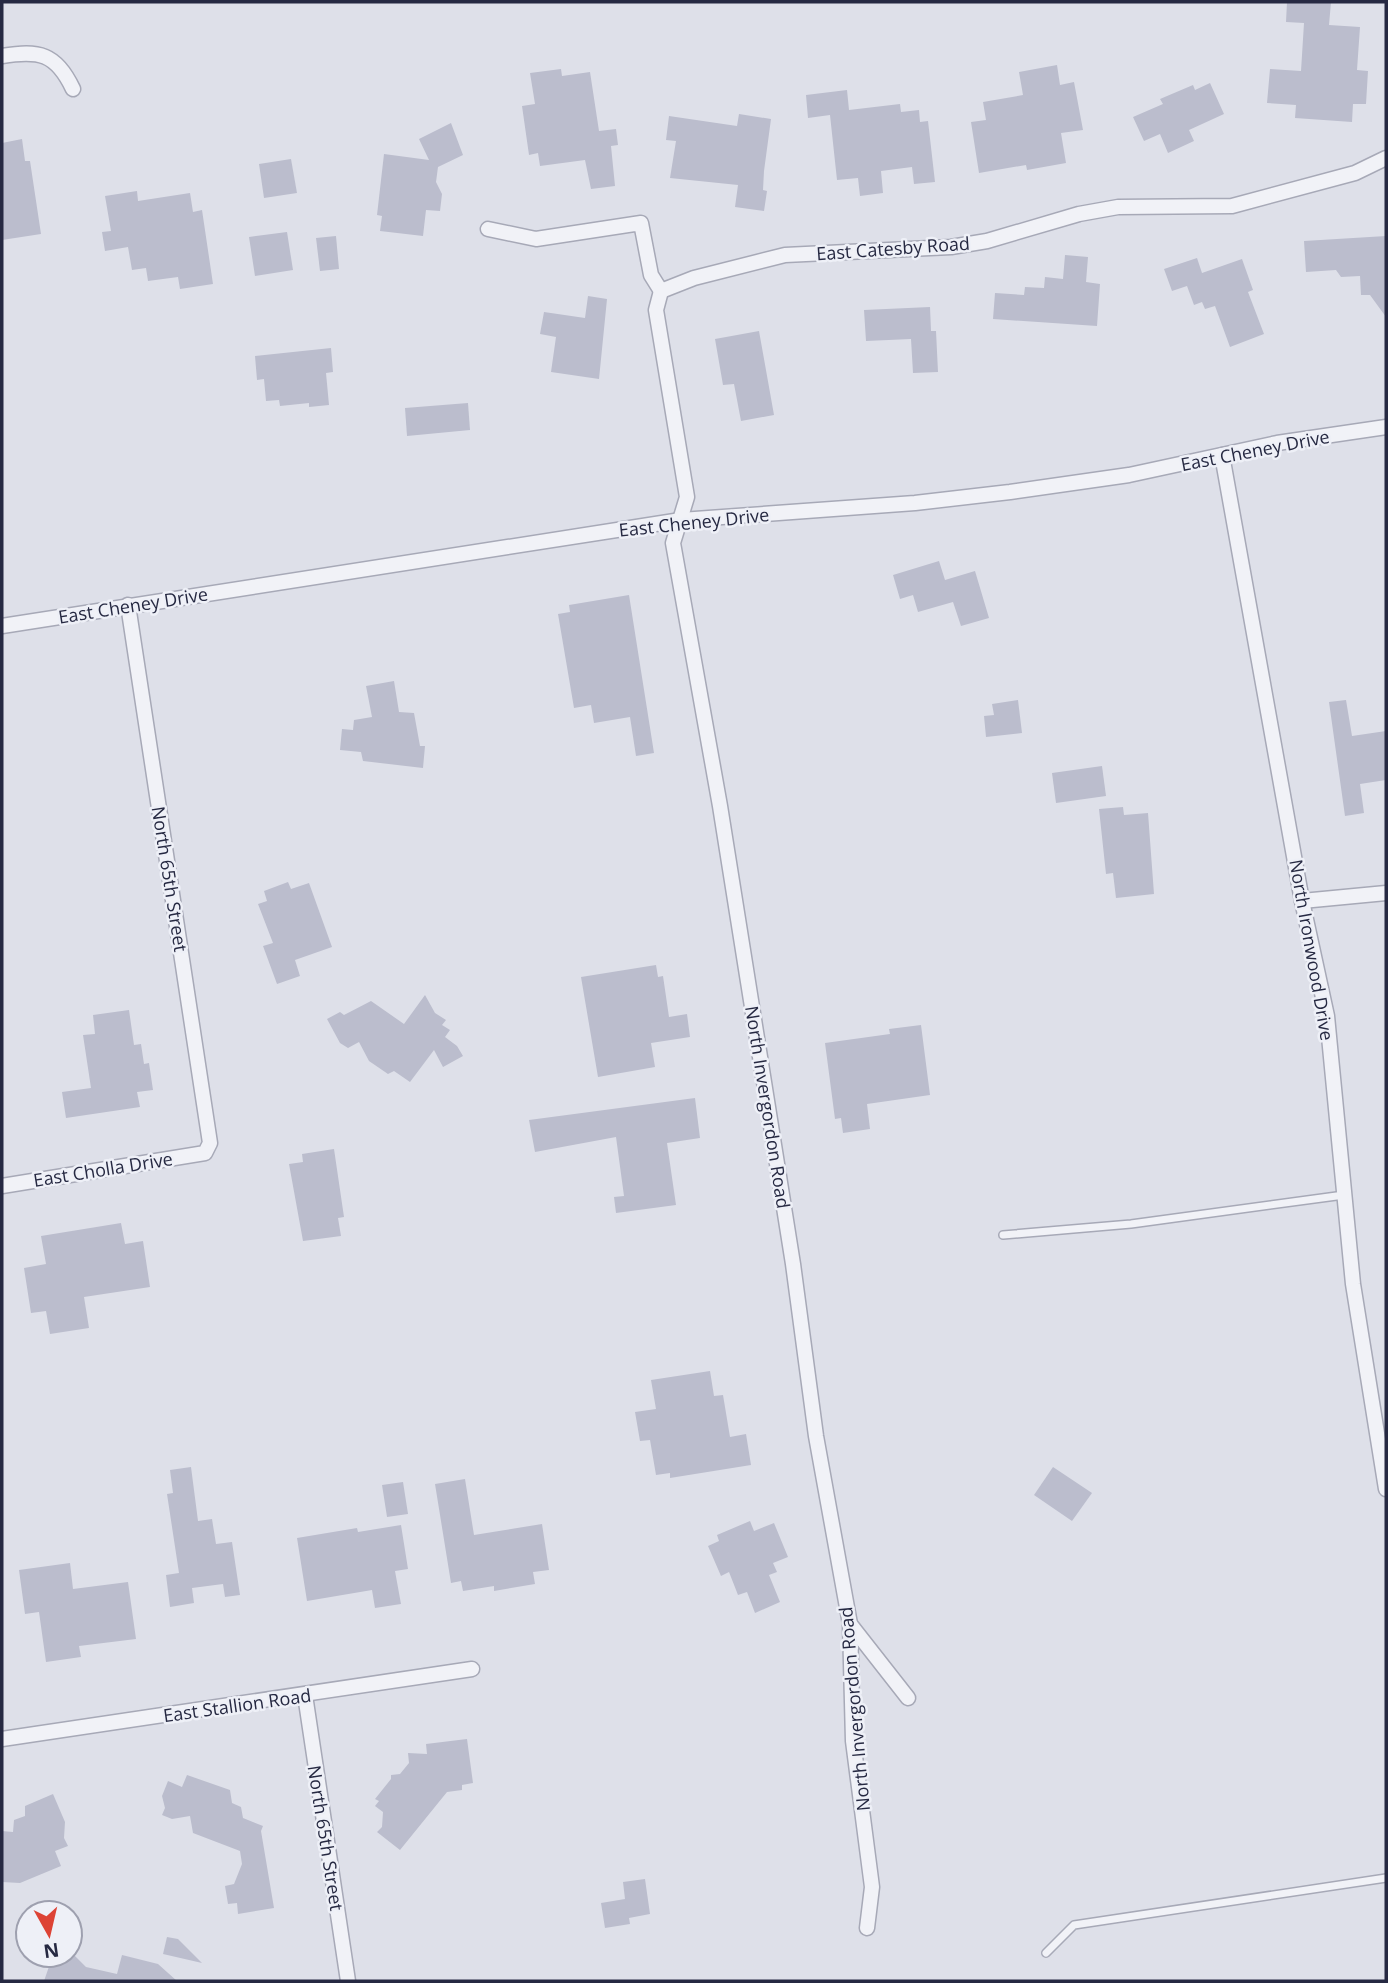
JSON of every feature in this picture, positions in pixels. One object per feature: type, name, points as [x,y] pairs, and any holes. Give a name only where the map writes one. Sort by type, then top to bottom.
[{"type":"street","points":[[2,55],[28,51],[51,57],[67,75],[73,89]]},
{"type":"street","name":"East Catesby Road","points":[[661,291],[694,278],[785,255],[951,247],[987,241],[1079,214],[1118,206],[1232,206],[1355,173],[1386,158]]},
{"type":"street","points":[[488,229],[536,239],[641,223],[651,275],[661,291]]},
{"type":"street","name":"North Invergordon Road","points":[[661,291],[656,310],[687,497],[673,542],[722,818],[793,1264],[816,1436],[849,1624],[853,1741],[873,1887],[867,1928]]},
{"type":"street","name":"East Cheney Drive","points":[[2,626],[681,520],[915,503],[1129,475],[1277,443],[1386,427]]},
{"type":"street","name":"North Ironwood Drive","points":[[1222,455],[1302,901],[1326,1016],[1353,1284],[1386,1489]]},
{"type":"street","name":"North 65th Street","points":[[128,605],[210,1143],[205,1153]]},
{"type":"street","points":[[1302,901],[1386,892]]},
{"type":"street","name":"East Cholla Drive","points":[[2,1186],[205,1153]]},
{"type":"street","points":[[849,1624],[908,1698]]},
{"type":"street","name":"East Stallion Road","points":[[2,1739],[472,1670]]},
{"type":"street","name":"North 65th Street","points":[[305,1695],[348,1981]]},
{"type":"lane","points":[[1003,1235],[1130,1224],[1344,1195]]},
{"type":"lane","points":[[1046,1953],[1074,1925],[1386,1878]]},
{"type":"building","points":[[1287,2],[1331,2],[1329,25],[1360,27],[1357,70],[1368,71],[1366,104],[1353,104],[1352,122],[1295,118],[1296,105],[1267,103],[1270,69],[1301,71],[1304,23],[1286,22]]},
{"type":"building","points":[[1057,65],[1060,85],[1074,82],[1083,130],[1061,133],[1066,163],[1027,170],[1026,165],[979,173],[971,122],[986,120],[983,102],[1023,95],[1019,72]]},
{"type":"building","points":[[561,69],[562,76],[590,72],[599,131],[616,129],[618,145],[611,146],[615,186],[591,189],[585,160],[540,166],[538,153],[529,155],[522,106],[535,104],[530,73]]},
{"type":"building","points":[[1210,83],[1224,114],[1189,130],[1194,141],[1168,153],[1160,134],[1144,141],[1133,117],[1163,104],[1160,99],[1193,85],[1195,90]]},
{"type":"building","points":[[847,90],[849,110],[900,104],[901,112],[919,110],[920,122],[928,121],[935,182],[914,184],[912,167],[881,171],[883,193],[860,196],[858,178],[837,180],[830,115],[808,118],[806,95]]},
{"type":"building","points":[[739,114],[771,119],[764,171],[763,190],[767,191],[764,211],[735,207],[738,185],[670,178],[676,141],[666,140],[669,116],[737,126]]},
{"type":"building","points":[[451,123],[463,155],[438,167],[436,182],[442,194],[440,211],[426,210],[423,236],[380,231],[382,216],[377,215],[384,154],[429,160],[419,139]]},
{"type":"building","points":[[22,139],[25,161],[30,161],[41,234],[2,240],[2,143]]},
{"type":"building","points":[[291,159],[297,193],[264,198],[259,164]]},
{"type":"building","points":[[137,191],[138,201],[190,193],[193,212],[202,210],[213,284],[180,289],[178,277],[148,281],[146,268],[132,270],[128,247],[105,251],[102,232],[111,231],[105,196]]},
{"type":"building","points":[[287,232],[293,270],[255,276],[249,237]]},
{"type":"building","points":[[336,236],[339,269],[320,271],[316,238]]},
{"type":"building","points":[[1386,236],[1386,317],[1370,295],[1361,295],[1360,276],[1341,277],[1336,270],[1306,272],[1304,241]]},
{"type":"building","points":[[1065,255],[1088,257],[1086,282],[1100,284],[1097,326],[993,319],[995,293],[1024,295],[1025,287],[1044,288],[1045,277],[1063,279]]},
{"type":"building","points":[[1197,258],[1202,273],[1242,259],[1253,290],[1248,292],[1264,334],[1230,347],[1215,306],[1205,309],[1202,302],[1194,305],[1187,286],[1172,291],[1164,269]]},
{"type":"building","points":[[588,296],[607,299],[599,379],[551,372],[556,337],[540,334],[544,312],[585,318]]},
{"type":"building","points":[[930,307],[931,331],[936,331],[938,372],[913,373],[911,339],[866,341],[864,310]]},
{"type":"building","points":[[759,331],[774,415],[741,421],[734,384],[723,385],[715,339]]},
{"type":"building","points":[[331,348],[333,372],[326,373],[329,405],[309,407],[309,403],[280,406],[279,400],[266,401],[264,379],[257,380],[255,356]]},
{"type":"building","points":[[468,403],[470,430],[407,436],[405,408]]},
{"type":"building","points":[[939,561],[945,580],[975,571],[989,618],[961,626],[953,602],[918,612],[913,595],[900,599],[893,575]]},
{"type":"building","points":[[629,595],[654,753],[636,756],[630,717],[594,723],[591,705],[574,708],[558,614],[570,612],[569,605]]},
{"type":"building","points":[[394,681],[399,712],[414,713],[420,746],[425,746],[423,768],[363,761],[361,752],[340,750],[342,729],[353,730],[354,720],[372,717],[366,686]]},
{"type":"building","points":[[1018,700],[1022,733],[986,737],[984,716],[994,715],[992,704]]},
{"type":"building","points":[[1346,700],[1352,736],[1386,731],[1386,780],[1360,784],[1364,813],[1345,816],[1329,702]]},
{"type":"building","points":[[1102,766],[1106,796],[1056,803],[1052,773]]},
{"type":"building","points":[[1123,807],[1124,815],[1148,813],[1154,894],[1116,898],[1113,873],[1106,874],[1099,809]]},
{"type":"building","points":[[288,882],[291,889],[309,883],[332,947],[295,960],[300,976],[277,984],[263,946],[273,943],[258,904],[267,901],[264,891]]},
{"type":"building","points":[[656,965],[658,977],[663,976],[669,1017],[687,1014],[690,1037],[651,1043],[655,1067],[598,1077],[581,977]]},
{"type":"building","points":[[425,995],[435,1013],[446,1020],[442,1025],[450,1030],[445,1037],[457,1046],[463,1056],[443,1067],[434,1050],[410,1082],[394,1071],[388,1074],[369,1061],[359,1042],[348,1048],[340,1043],[327,1019],[340,1012],[344,1015],[371,1001],[404,1024]]},
{"type":"building","points":[[129,1010],[134,1045],[141,1044],[144,1064],[149,1063],[153,1090],[137,1092],[140,1107],[66,1118],[62,1092],[91,1088],[83,1035],[95,1034],[93,1015]]},
{"type":"building","points":[[921,1025],[930,1095],[867,1104],[870,1129],[843,1133],[841,1118],[835,1119],[825,1043],[890,1034],[889,1029]]},
{"type":"building","points":[[695,1098],[700,1138],[667,1143],[676,1205],[616,1213],[614,1197],[624,1196],[616,1137],[535,1152],[529,1120]]},
{"type":"building","points":[[334,1149],[344,1217],[338,1218],[341,1236],[303,1241],[289,1164],[303,1162],[302,1154]]},
{"type":"building","points":[[121,1223],[125,1244],[143,1241],[150,1287],[84,1297],[89,1328],[50,1334],[46,1311],[31,1313],[24,1268],[46,1264],[41,1236]]},
{"type":"building","points":[[710,1371],[714,1396],[723,1395],[730,1437],[746,1434],[751,1465],[670,1478],[670,1473],[656,1475],[650,1440],[640,1441],[635,1412],[656,1409],[651,1380]]},
{"type":"building","points":[[191,1467],[198,1521],[212,1519],[216,1544],[232,1542],[240,1595],[225,1597],[223,1584],[192,1588],[194,1603],[170,1607],[166,1575],[179,1573],[167,1494],[173,1493],[170,1470]]},
{"type":"building","points":[[1053,1467],[1092,1493],[1072,1521],[1034,1495]]},
{"type":"building","points":[[465,1479],[474,1535],[542,1524],[549,1570],[533,1572],[535,1584],[494,1591],[494,1586],[463,1591],[461,1581],[451,1583],[435,1484]]},
{"type":"building","points":[[403,1482],[408,1514],[387,1517],[382,1485]]},
{"type":"building","points":[[750,1521],[754,1531],[774,1523],[788,1557],[773,1563],[777,1572],[769,1575],[780,1602],[755,1613],[747,1592],[738,1595],[729,1572],[721,1576],[708,1546],[719,1541],[717,1535]]},
{"type":"building","points":[[401,1525],[408,1569],[395,1571],[401,1604],[375,1608],[372,1590],[307,1601],[297,1538],[357,1528],[358,1532]]},
{"type":"building","points":[[70,1563],[73,1589],[128,1582],[136,1639],[79,1646],[81,1657],[46,1662],[39,1612],[25,1614],[19,1570]]},
{"type":"building","points":[[467,1739],[473,1783],[462,1785],[462,1790],[447,1792],[400,1850],[377,1832],[382,1827],[383,1812],[375,1806],[379,1801],[375,1799],[391,1779],[391,1775],[400,1774],[409,1763],[408,1753],[427,1754],[426,1744]]},
{"type":"building","points":[[187,1775],[230,1790],[232,1803],[241,1807],[243,1818],[263,1826],[261,1831],[274,1908],[238,1914],[237,1903],[228,1904],[225,1886],[234,1884],[242,1864],[240,1851],[193,1833],[190,1816],[172,1819],[162,1815],[165,1808],[162,1796],[168,1781],[182,1787]]},
{"type":"building","points":[[53,1794],[65,1822],[64,1838],[68,1846],[55,1851],[61,1866],[20,1883],[2,1882],[2,1831],[13,1832],[14,1820],[25,1816],[25,1806]]},
{"type":"building","points":[[645,1879],[650,1914],[629,1918],[630,1924],[605,1928],[601,1903],[625,1899],[623,1882]]},
{"type":"building","points":[[167,1937],[178,1939],[202,1963],[163,1954]]},
{"type":"building","points":[[122,1955],[158,1964],[177,1981],[44,1981],[48,1969],[84,1969],[84,1965],[117,1974]]}]
